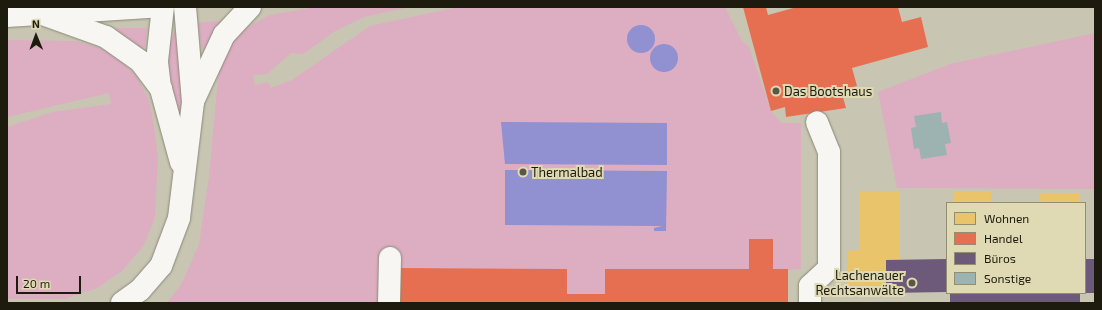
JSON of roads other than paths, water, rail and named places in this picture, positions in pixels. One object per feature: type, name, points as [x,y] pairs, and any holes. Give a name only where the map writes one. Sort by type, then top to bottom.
[{"type":"main road","points":[[7,16],[45,15],[152,7]]},
{"type":"main road","points":[[164,7],[156,61],[161,89],[184,174]]},
{"type":"main road","points":[[122,303],[152,277],[168,255],[179,218],[192,102],[185,7]]},
{"type":"main road","points":[[192,102],[224,35],[250,7]]},
{"type":"main road","points":[[45,15],[122,46],[140,61],[161,89]]},
{"type":"main road","points":[[810,303],[810,286],[828,268],[829,152],[817,122]]},
{"type":"main road","points":[[389,303],[390,258]]},
{"type":"water","points":[[641,25],[651,29],[655,39],[651,49],[641,53],[631,49],[627,39],[631,29]]},
{"type":"water","points":[[664,44],[674,48],[678,58],[674,68],[664,72],[654,68],[650,58],[654,48]]},
{"type":"water","points":[[501,122],[667,123],[667,165],[505,164]]},
{"type":"water","points":[[505,170],[667,171],[666,231],[654,231],[654,228],[662,226],[505,225]]},
{"type":"place","name":"Das Bootshaus","points":[[776,91]]},
{"type":"place","name":"Thermalbad","points":[[523,172]]},
{"type":"place","name":"Lachenauer Rechtsanwälte","points":[[912,283]]}]
